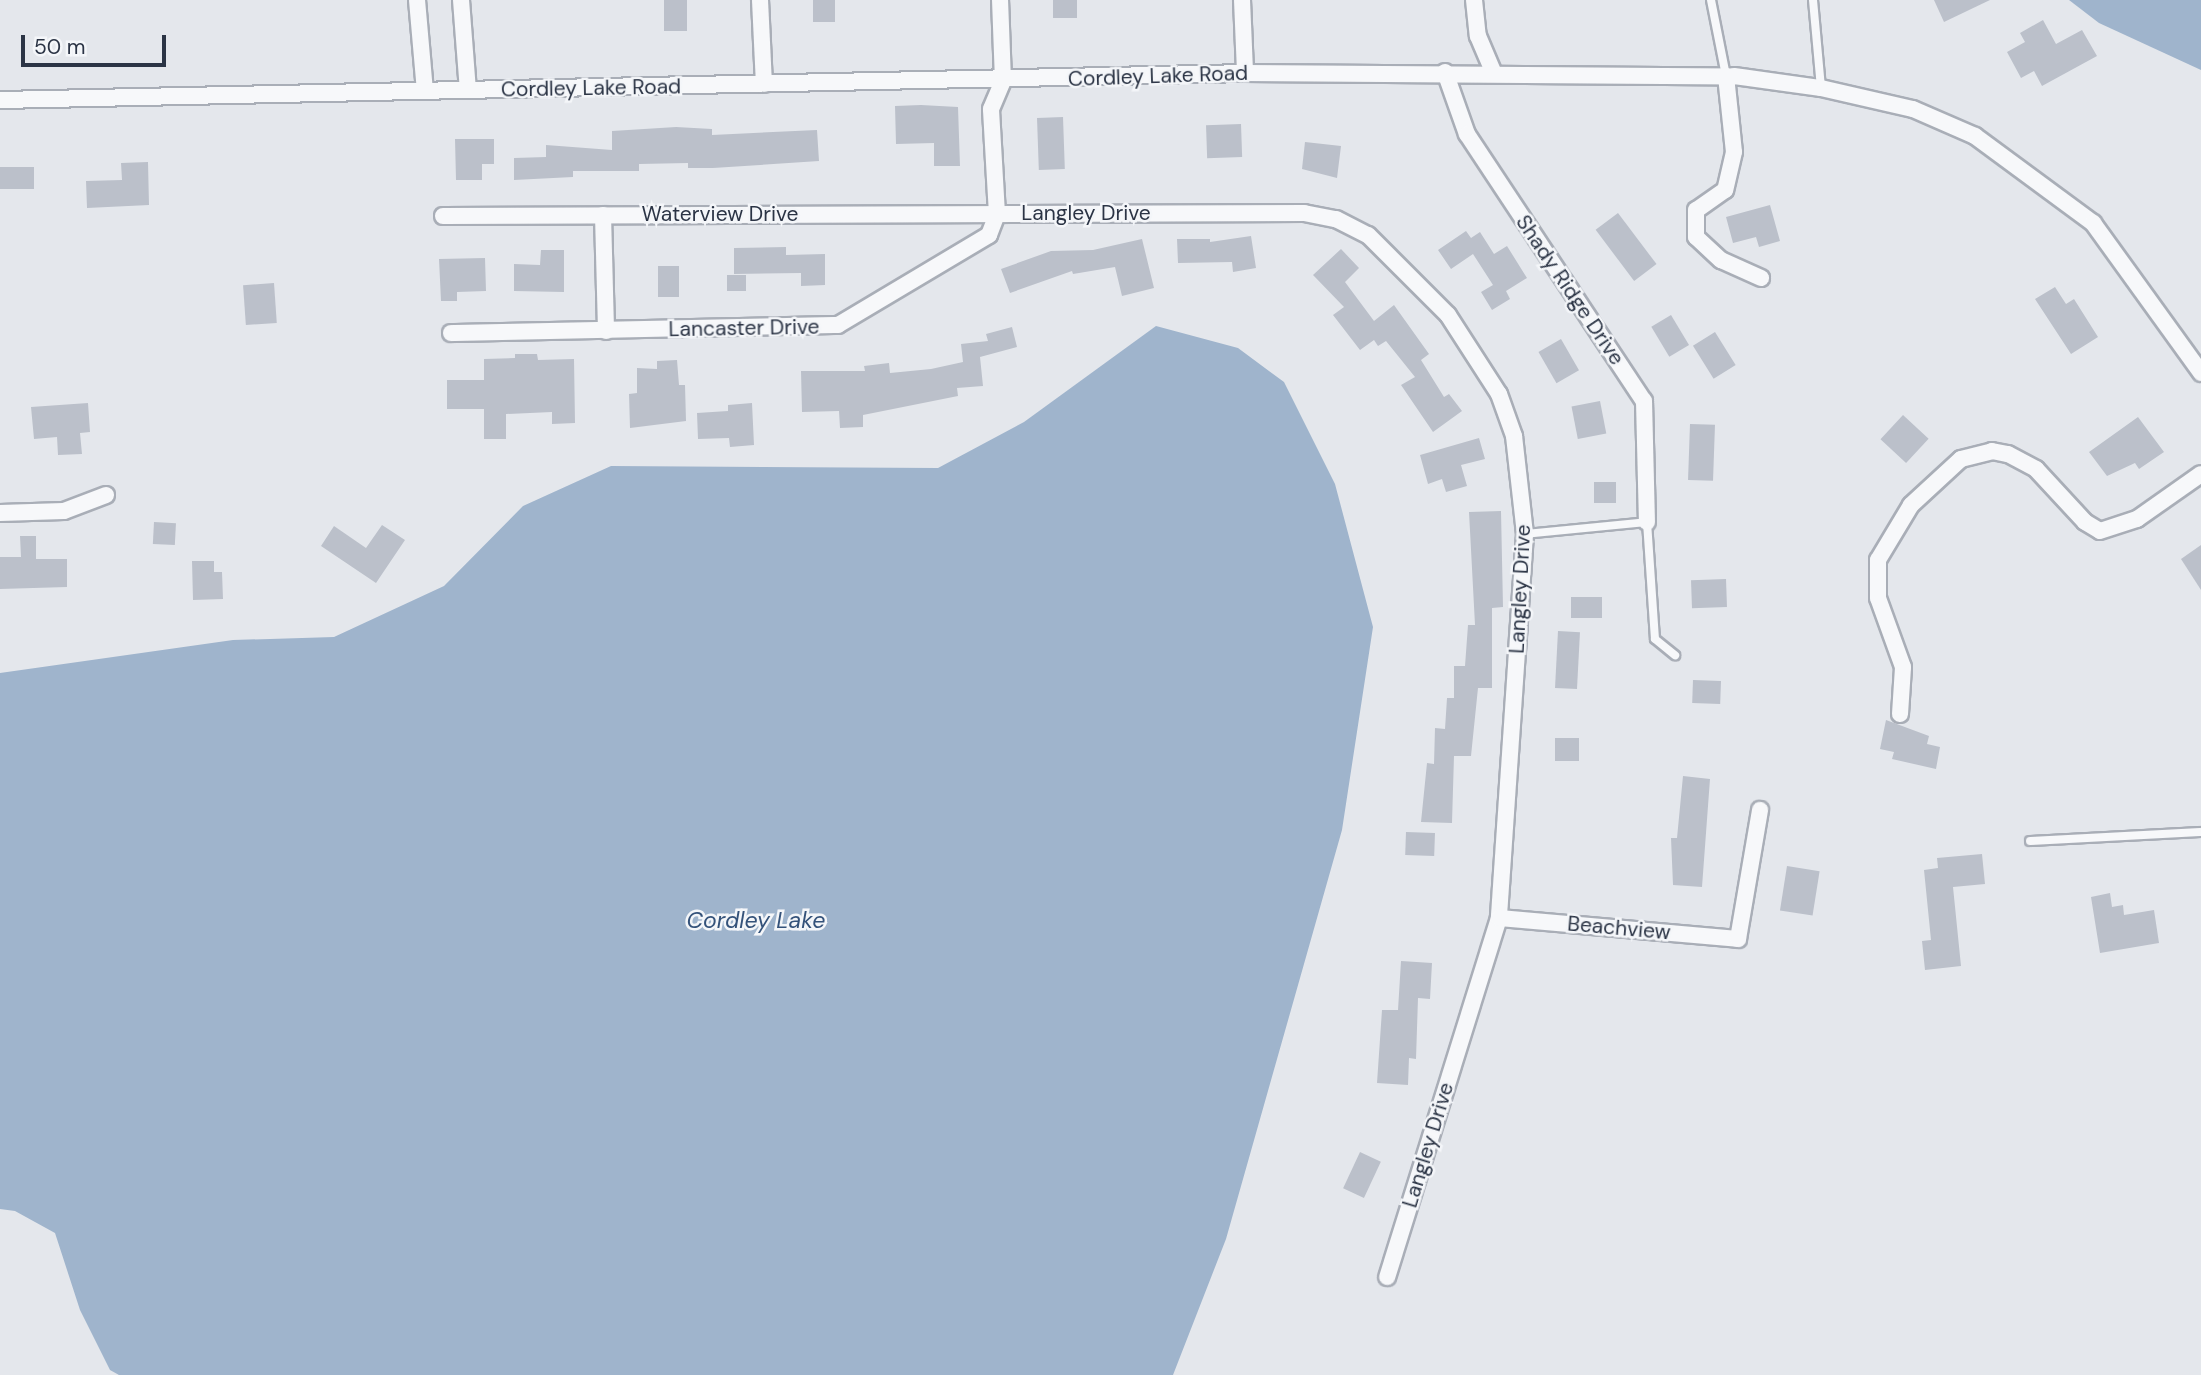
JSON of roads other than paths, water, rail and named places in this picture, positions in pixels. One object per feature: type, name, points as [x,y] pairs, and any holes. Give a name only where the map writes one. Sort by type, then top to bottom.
[{"type":"street","points":[[417,0],[425,91]]},
{"type":"street","points":[[461,0],[468,90]]},
{"type":"street","points":[[760,0],[764,84]]},
{"type":"street","points":[[1000,0],[1003,81]]},
{"type":"street","points":[[1242,0],[1245,74]]},
{"type":"street","points":[[1475,0],[1478,36],[1493,72]]},
{"type":"street","name":"Shady Ridge Drive","points":[[1445,72],[1467,134],[1644,401],[1647,522]]},
{"type":"street","name":"Cordley Lake Road","points":[[0,100],[1245,74],[1493,72],[1726,76],[1821,88],[1913,110],[1975,136],[2029,172],[2093,223],[2201,373]]},
{"type":"street","points":[[1726,76],[1734,152],[1725,190],[1696,210],[1696,237],[1721,260],[1761,278]]},
{"type":"street","name":"Langley Drive","points":[[1003,81],[991,109],[997,214],[1304,213],[1336,219],[1368,235],[1448,315],[1499,394],[1514,436],[1525,534],[1499,918],[1387,1277]]},
{"type":"street","name":"Waterview Drive","points":[[443,216],[997,214]]},
{"type":"street","name":"Lancaster Drive","points":[[451,332],[838,326],[989,235],[997,214]]},
{"type":"street","points":[[603,215],[606,331]]},
{"type":"street","points":[[1900,713],[1903,667],[1878,598],[1878,560],[1911,505],[1961,459],[1992,451],[2026,464],[2085,522],[2100,531],[2137,519],[2201,474]]},
{"type":"street","points":[[0,513],[64,511],[106,495]]},
{"type":"street","name":"Beachview","points":[[1499,918],[1738,939],[1760,810]]},
{"type":"lane","points":[[1712,0],[1726,76]]},
{"type":"lane","points":[[1813,0],[1821,88]]},
{"type":"lane","points":[[1525,534],[1647,522],[1655,639],[1675,655]]},
{"type":"lane","points":[[2030,841],[2201,832]]},
{"type":"water","points":[[2069,0],[2201,0],[2201,70],[2099,23]]},
{"type":"water","name":"Cordley Lake","points":[[1156,326],[1238,348],[1284,382],[1335,484],[1373,627],[1342,830],[1226,1239],[1173,1375],[119,1375],[110,1370],[80,1310],[55,1233],[15,1211],[0,1209],[0,673],[233,640],[334,637],[444,586],[523,506],[611,466],[938,468],[1024,422]]}]
